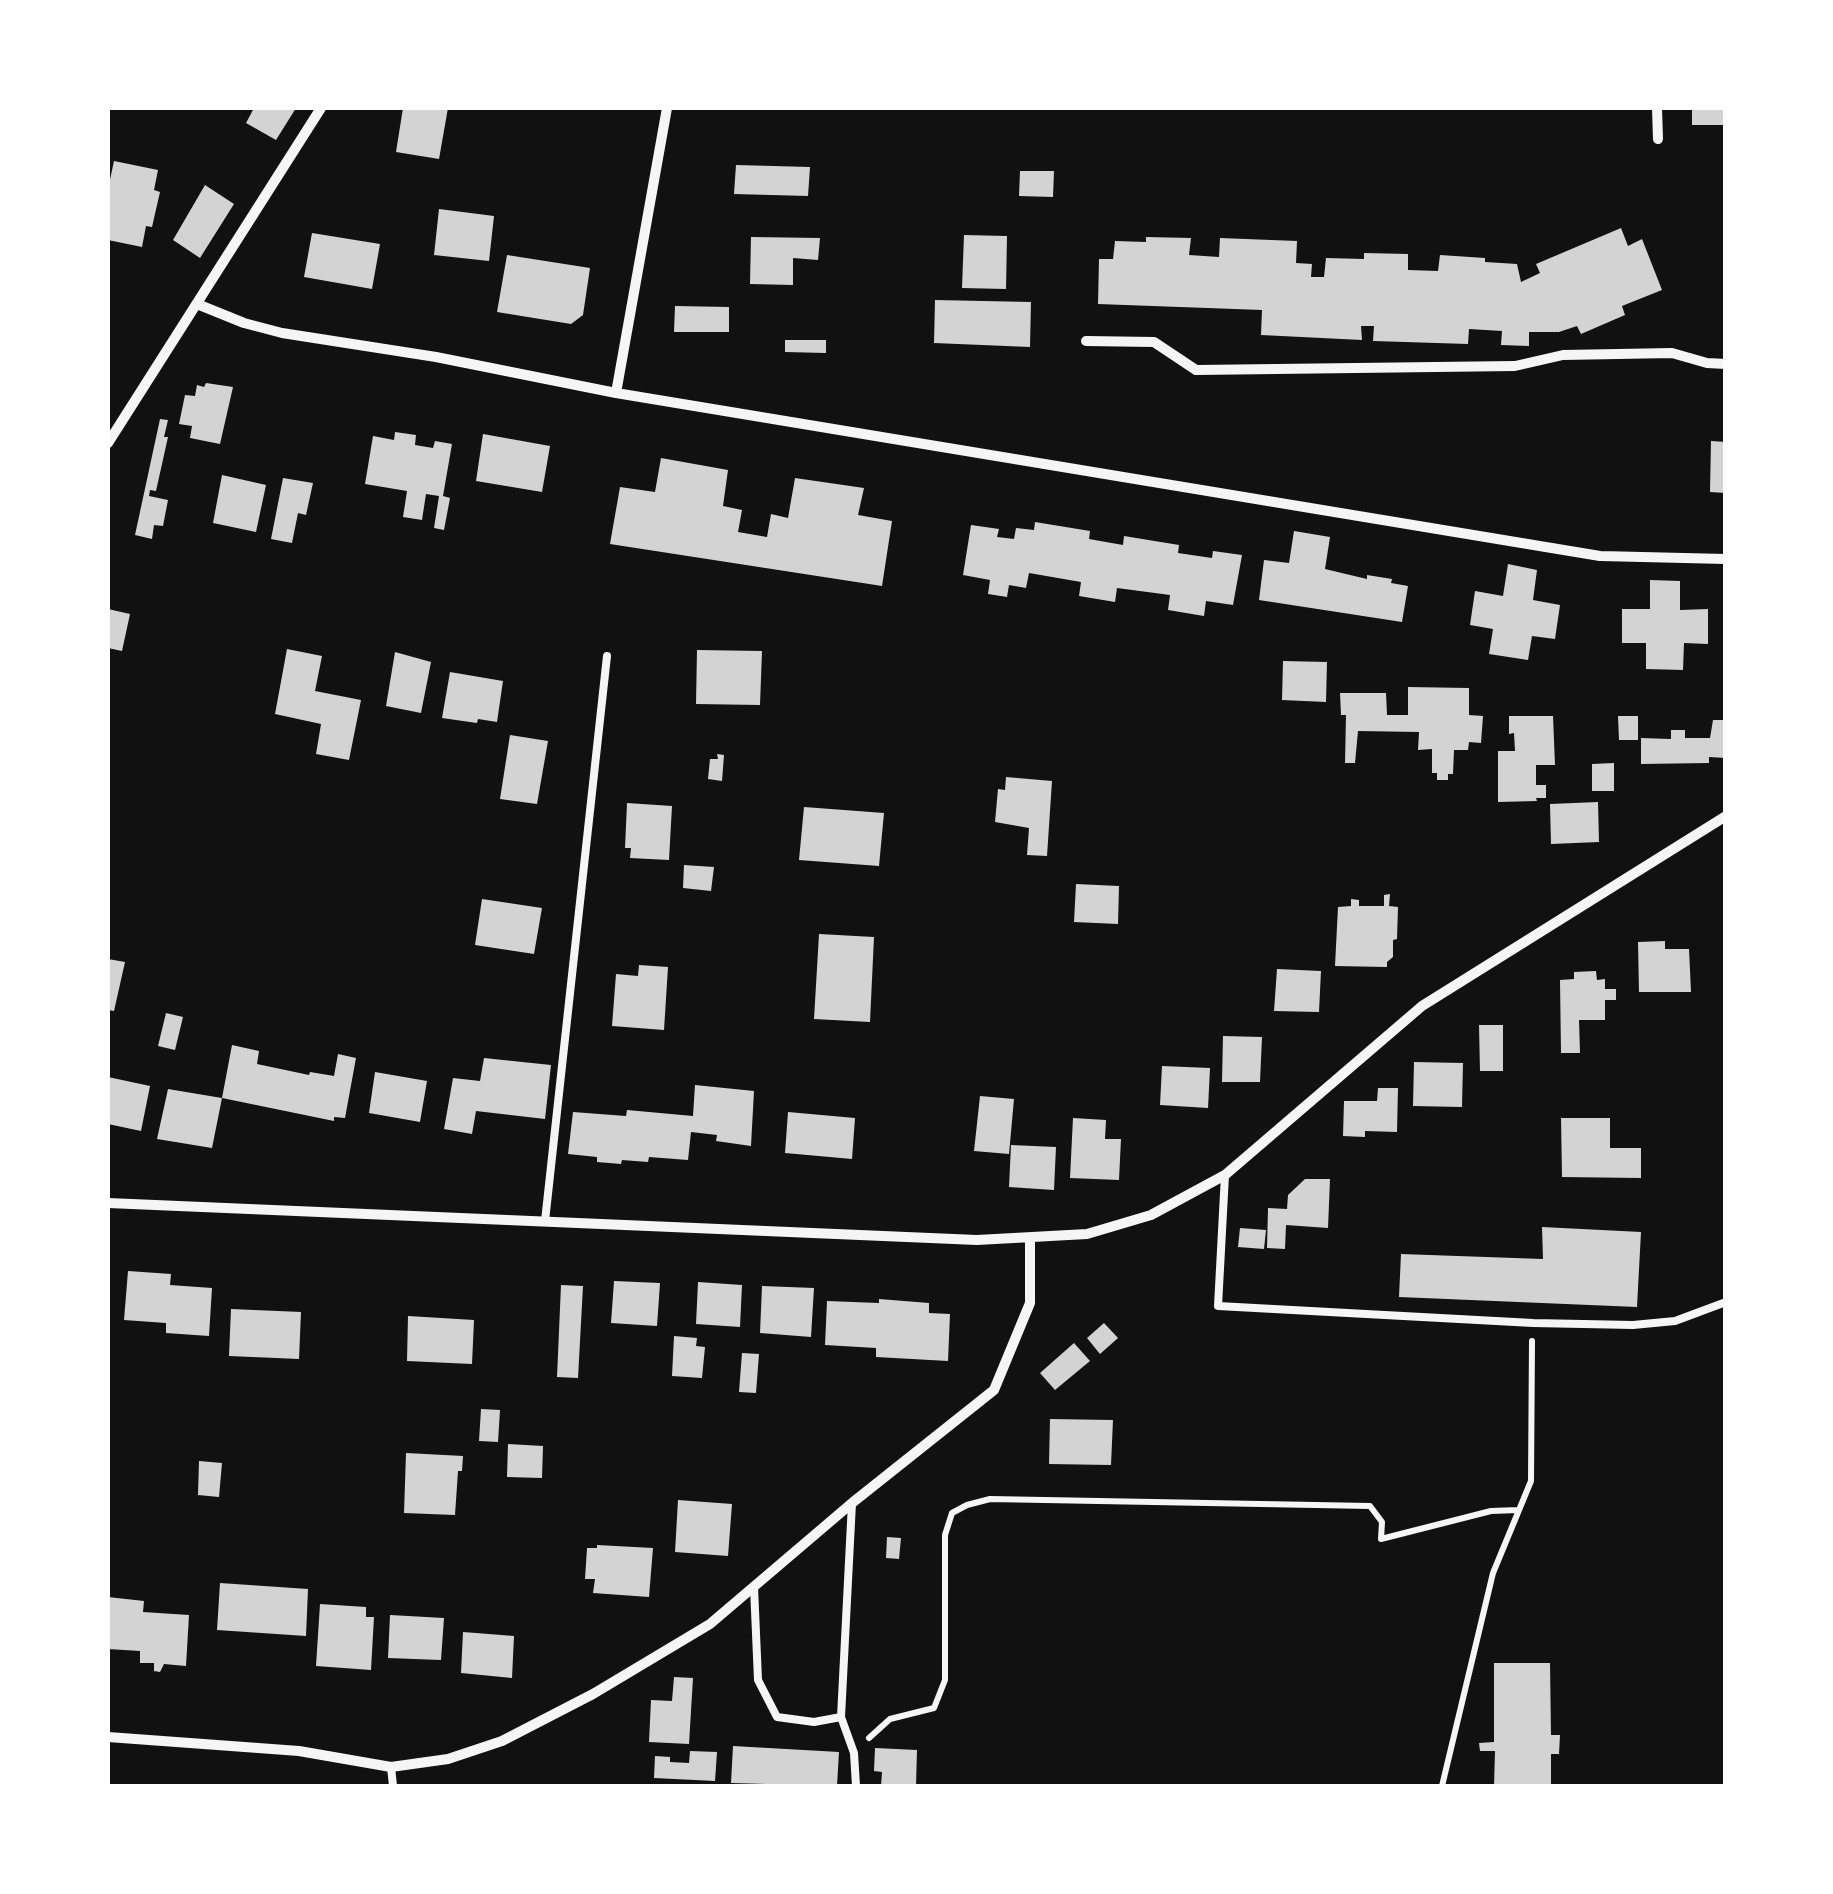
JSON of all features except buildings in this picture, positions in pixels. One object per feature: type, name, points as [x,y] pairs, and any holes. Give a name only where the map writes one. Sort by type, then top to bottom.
[{"type":"street","points":[[108,443],[320,108]]},
{"type":"street","points":[[616,393],[667,108]]},
{"type":"street","points":[[1657,108],[1658,139]]},
{"type":"street","points":[[197,304],[282,333],[616,393],[1600,556],[1726,558]]},
{"type":"street","points":[[1086,341],[1154,342],[1196,370],[1515,366],[1562,355],[1672,353],[1726,364]]},
{"type":"street","points":[[108,1203],[977,1240],[1087,1234],[1151,1216],[1225,1175],[1422,1006],[1726,816]]},
{"type":"street","points":[[108,1737],[298,1750],[391,1767],[448,1759],[502,1741],[593,1694],[710,1624],[852,1503],[994,1390],[1030,1303],[1030,1239]]},
{"type":"lane","points":[[545,1222],[607,656]]},
{"type":"lane","points":[[1225,1175],[1218,1306],[1532,1323],[1634,1324],[1675,1321],[1726,1302]]},
{"type":"lane","points":[[852,1503],[842,1716],[854,1753],[856,1786]]},
{"type":"lane","points":[[754,1587],[758,1680],[777,1717],[814,1722],[842,1716]]},
{"type":"lane","points":[[391,1767],[393,1786]]},
{"type":"path","points":[[1442,1786],[1493,1573],[1531,1481],[1532,1323]]},
{"type":"path","points":[[854,1753],[890,1719],[934,1708],[945,1680],[946,1536],[952,1513],[967,1505],[990,1500],[1370,1506],[1382,1522],[1381,1539],[1491,1511],[1519,1510]]}]
